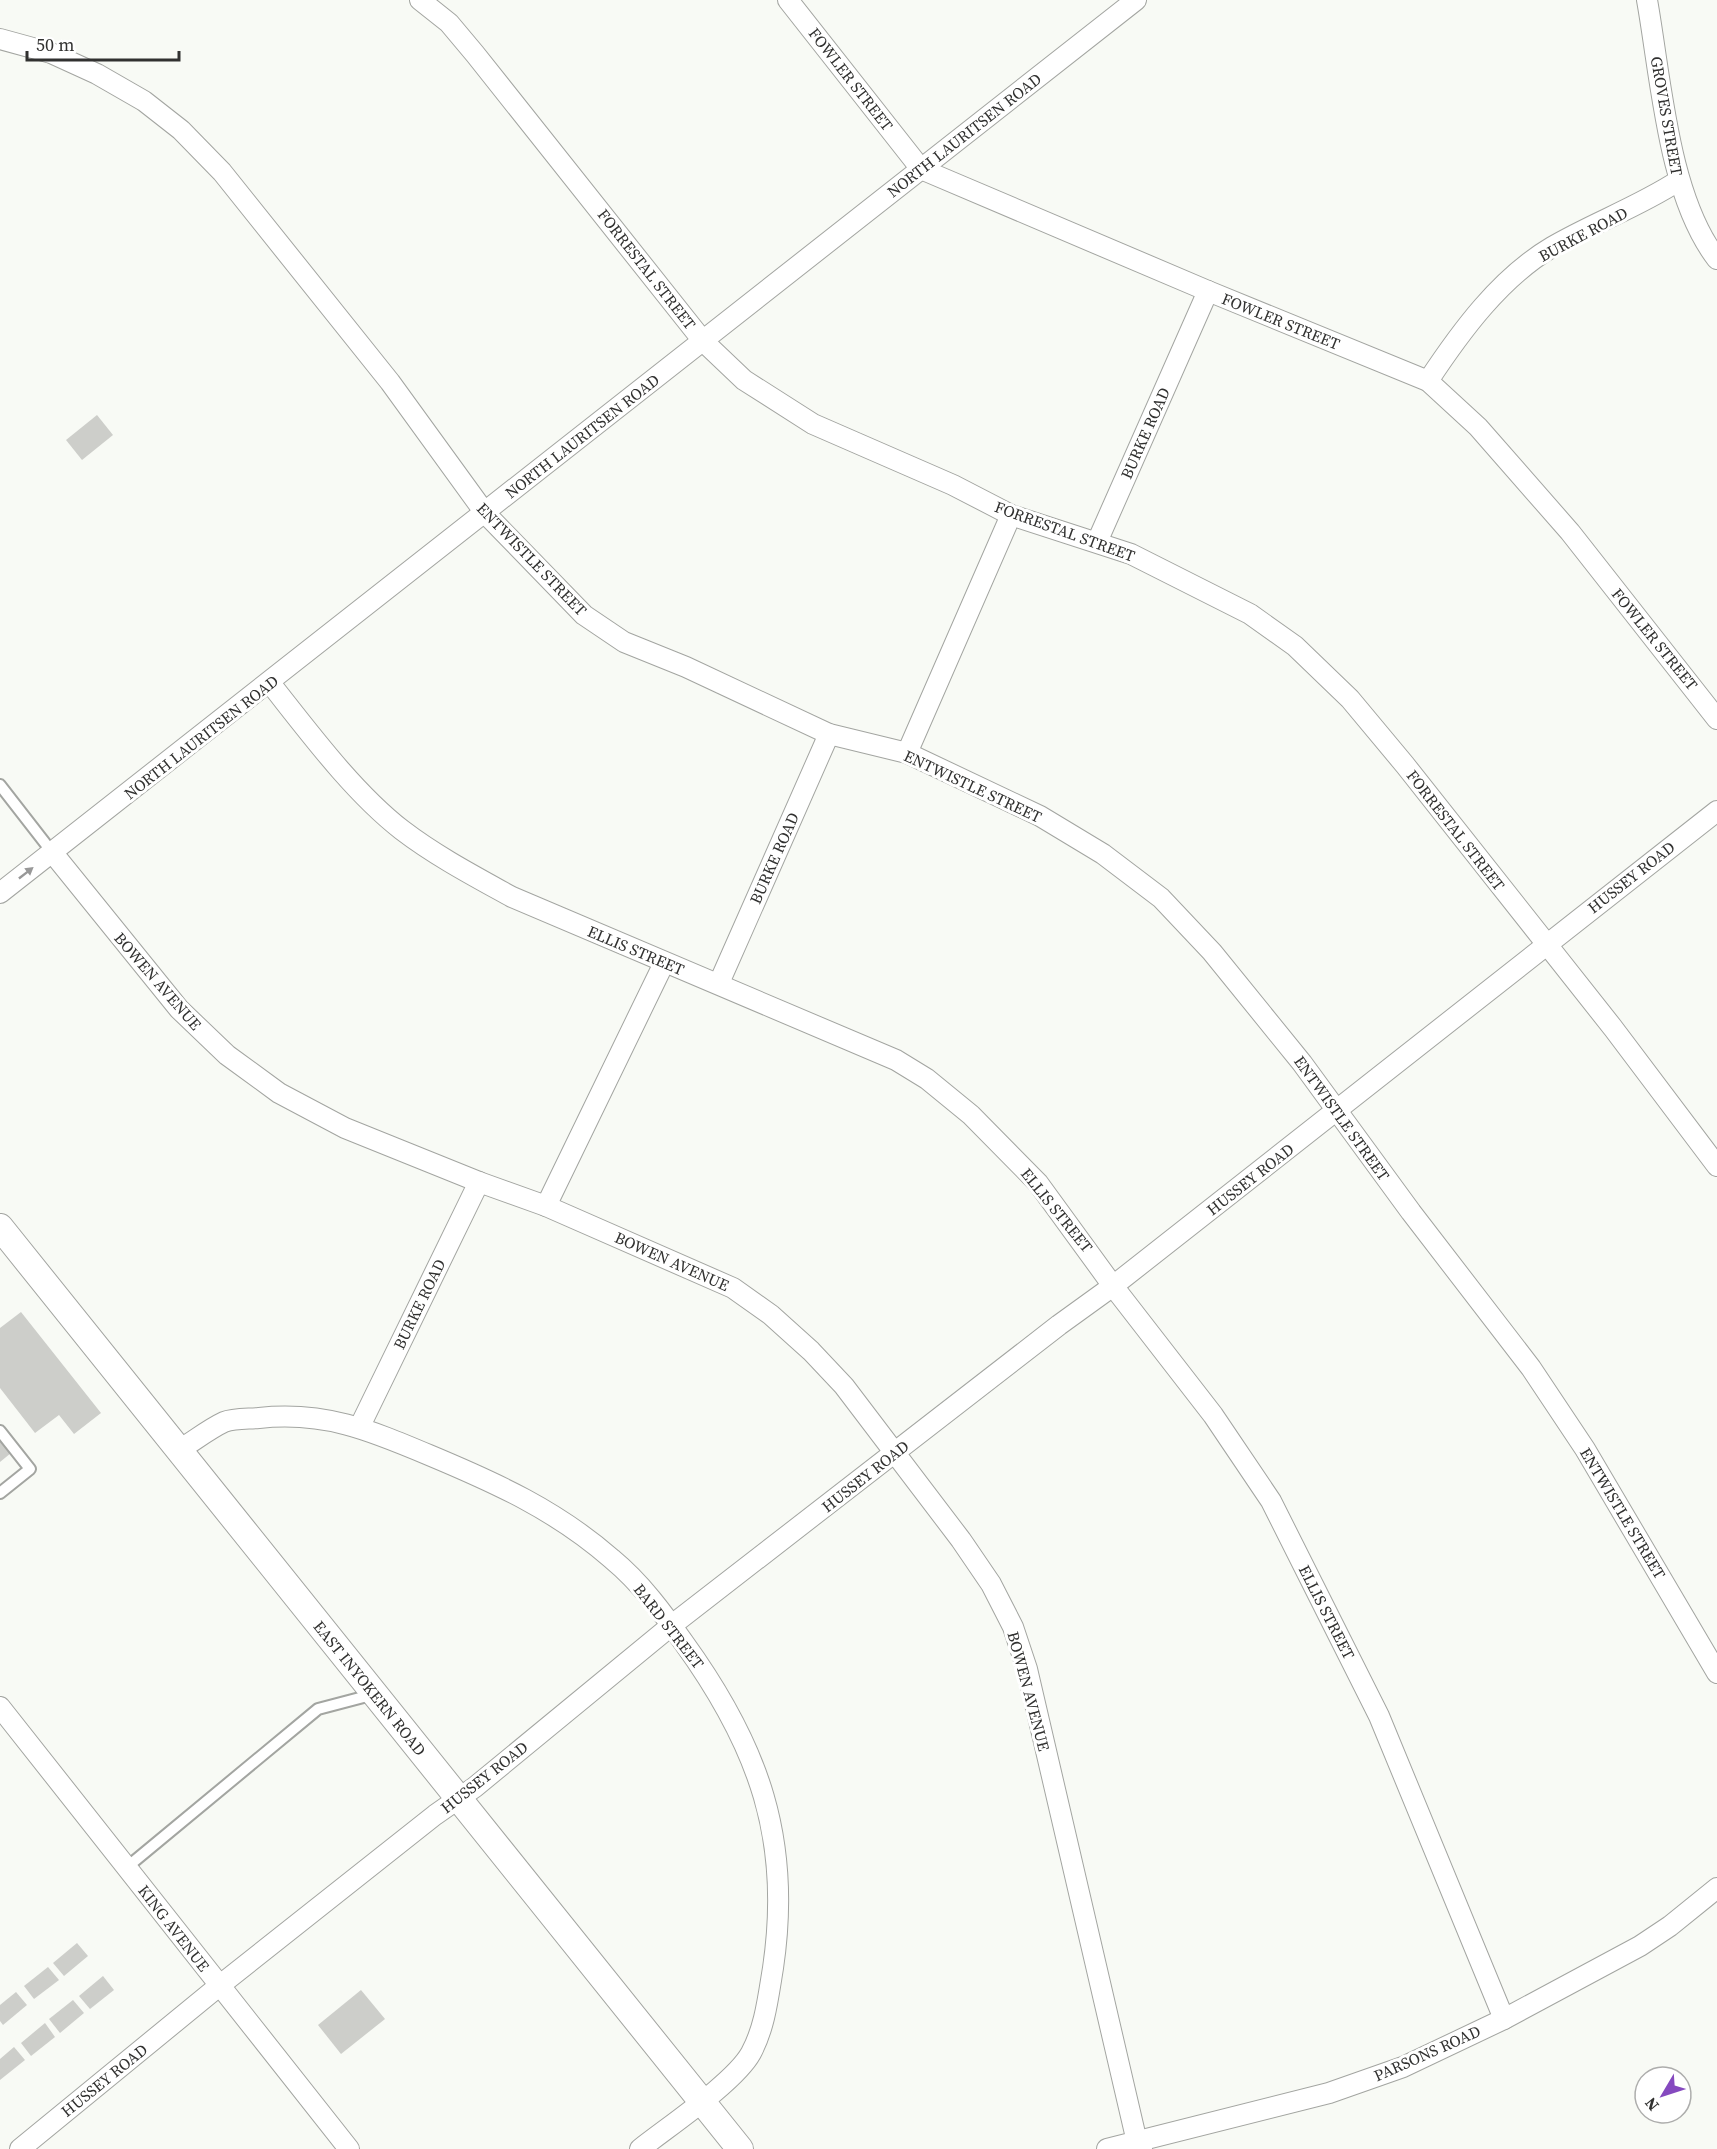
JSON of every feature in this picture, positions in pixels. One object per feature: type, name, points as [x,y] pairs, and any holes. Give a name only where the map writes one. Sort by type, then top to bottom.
[{"type":"street","name":"FORRESTAL STREET","points":[[420,0],[448,23],[476,54],[703,341],[744,380],[813,424],[953,485],[1011,515],[1131,554],[1250,614],[1295,646],[1350,699],[1545,944],[1717,1166]]},
{"type":"street","name":"FOWLER STREET","points":[[789,0],[921,169],[1208,291],[1428,381],[1478,427],[1569,532],[1717,719]]},
{"type":"street","name":"NORTH LAURITSEN ROAD","points":[[0,893],[1136,0]]},
{"type":"street","name":"GROVES STREET","points":[[1647,0],[1678,181],[1707,246],[1717,259]]},
{"type":"street","name":"ENTWISTLE STREET","points":[[8,41],[51,53],[98,74],[144,101],[180,130],[222,172],[390,382],[485,513],[584,615],[624,642],[686,667],[829,734],[907,753],[1040,816],[1102,854],[1161,898],[1212,952],[1337,1110],[1411,1212],[1531,1368],[1585,1449],[1717,1673]]},
{"type":"street","name":"BURKE ROAD","points":[[1428,381],[1452,345],[1497,293],[1522,269],[1552,247],[1647,201],[1678,181]]},
{"type":"street","name":"BURKE ROAD","points":[[1097,542],[1208,291]]},
{"type":"street","points":[[907,753],[1011,515]]},
{"type":"street","name":"ELLIS STREET","points":[[270,683],[314,740],[400,829],[452,864],[512,897],[896,1060],[927,1078],[971,1115],[1038,1182],[1113,1286],[1213,1415],[1271,1501],[1379,1716],[1504,2019]]},
{"type":"street","name":"BURKE ROAD","points":[[719,983],[829,734]]},
{"type":"street","name":"HUSSEY ROAD","points":[[20,2149],[219,1986],[459,1798],[672,1625],[1059,1325],[1113,1286],[1717,811]]},
{"type":"street","name":"BOWEN AVENUE","points":[[52,852],[178,1009],[227,1055],[279,1093],[345,1128],[479,1182],[546,1206],[733,1288],[771,1316],[811,1351],[844,1386],[962,1540],[991,1584],[1013,1627],[1027,1669],[1139,2145]]},
{"type":"street","points":[[546,1206],[664,963]]},
{"type":"street","name":"BURKE ROAD","points":[[360,1426],[479,1182]]},
{"type":"street","name":"EAST INYOKERN ROAD","points":[[0,1227],[740,2149]]},
{"type":"street","name":"BARD STREET","points":[[179,1450],[226,1421],[292,1414],[360,1426],[495,1483],[536,1503],[614,1560],[645,1590],[717,1688],[754,1764],[769,1814],[779,1888],[778,1930],[765,2019],[751,2053],[737,2073],[640,2149]]},
{"type":"street","name":"KING AVENUE","points":[[0,1707],[349,2149]]},
{"type":"street","name":"PARSONS ROAD","points":[[1107,2149],[1139,2145],[1329,2093],[1403,2067],[1504,2019],[1640,1946],[1670,1926],[1717,1888]]},
{"type":"lane","points":[[0,785],[52,852]]},
{"type":"lane","points":[[0,1431],[30,1469],[0,1494]]},
{"type":"lane","points":[[126,1868],[318,1709],[375,1694]]},
{"type":"building","points":[[97,415],[113,435],[82,460],[66,440]]},
{"type":"building","points":[[21,1312],[101,1413],[74,1434],[59,1415],[35,1433],[0,1388],[0,1328]]},
{"type":"building","points":[[0,1440],[11,1453],[0,1462]]},
{"type":"building","points":[[77,1943],[88,1956],[64,1976],[53,1963]]},
{"type":"building","points":[[48,1967],[59,1980],[34,1999],[24,1986]]},
{"type":"building","points":[[103,1976],[114,1990],[90,2009],[79,1996]]},
{"type":"building","points":[[361,1990],[385,2019],[341,2054],[318,2025]]},
{"type":"building","points":[[16,1992],[27,2005],[3,2025],[0,2021],[0,2005]]},
{"type":"building","points":[[73,2000],[84,2013],[60,2033],[49,2019]]},
{"type":"building","points":[[45,2023],[55,2037],[31,2056],[21,2043]]},
{"type":"building","points":[[14,2047],[25,2060],[0,2080],[0,2059]]}]
